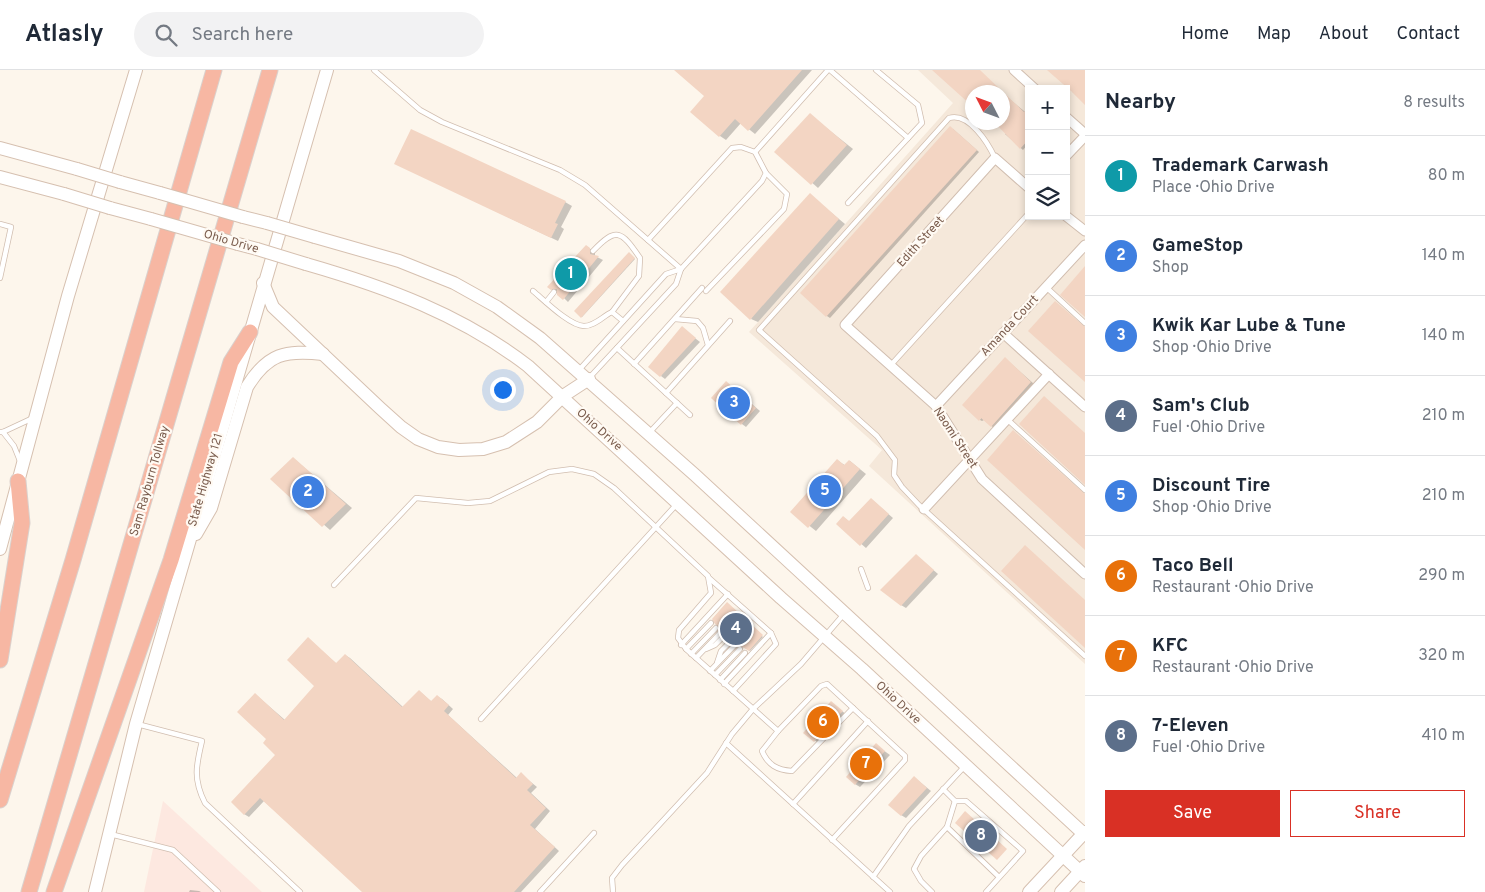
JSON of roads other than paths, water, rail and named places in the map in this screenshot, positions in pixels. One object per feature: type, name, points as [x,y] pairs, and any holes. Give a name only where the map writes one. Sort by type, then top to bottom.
[{"type":"highway","points":[[0,800],[73,560],[214,70]]},
{"type":"highway","name":"Sam Rayburn Tollway","points":[[29,892],[270,70]]},
{"type":"highway","points":[[54,892],[171,560],[230,362],[250,332]]},
{"type":"highway","points":[[0,660],[22,523],[20,473]]},
{"type":"main road","points":[[0,549],[68,296],[136,70]]},
{"type":"main road","name":"State Highway 121","points":[[95,892],[136,724],[263,282],[327,70]]},
{"type":"main road","points":[[0,148],[399,261],[454,284],[497,307],[520,323],[589,379],[1084,834],[1029,892]]},
{"type":"main road","name":"Ohio Drive","points":[[0,177],[364,280],[442,312],[495,342],[528,366],[563,396],[965,766],[1083,871]]},
{"type":"main road","points":[[263,282],[273,307],[401,428],[418,439],[438,447],[459,450],[483,449],[506,442],[537,422],[563,396],[589,379]]},
{"type":"main road","points":[[184,555],[211,508],[247,387],[256,371],[271,359],[284,353],[301,351],[323,354]]},
{"type":"main road","points":[[563,396],[579,370]]},
{"type":"main road","points":[[1061,892],[1083,871]]},
{"type":"street","points":[[1014,70],[1031,85]]},
{"type":"street","points":[[1070,121],[1085,135],[1070,152]]},
{"type":"street","points":[[995,158],[1025,184]]},
{"type":"street","name":"Edith Street","points":[[845,326],[995,158]]},
{"type":"street","points":[[1070,219],[1085,231]]},
{"type":"street","name":"Amanda Court","points":[[936,406],[1085,245]]},
{"type":"street","name":"Naomi Street","points":[[845,326],[936,406],[968,460],[982,479],[1085,574]]},
{"type":"street","points":[[1003,333],[1085,407]]},
{"type":"street","points":[[924,509],[1049,374]]},
{"type":"lane","points":[[374,70],[420,110],[442,122],[560,170],[585,186],[681,269]]},
{"type":"lane","points":[[755,152],[829,70],[908,138]]},
{"type":"lane","points":[[848,203],[922,123],[918,105],[876,70]]},
{"type":"lane","points":[[995,158],[988,142],[980,133],[960,118],[949,118],[759,330],[877,436],[895,460],[894,475],[902,487],[1085,656]]},
{"type":"lane","points":[[634,364],[675,319],[784,209],[787,194],[766,173],[755,152],[741,147],[732,148],[648,240]]},
{"type":"lane","points":[[589,379],[676,284],[681,269],[762,181],[766,173]]},
{"type":"lane","points":[[890,366],[1025,218]]},
{"type":"lane","points":[[0,224],[11,227],[0,278]]},
{"type":"lane","points":[[533,291],[572,322],[583,326],[593,324],[612,312],[639,276],[640,258],[625,240],[615,234],[608,235],[593,251]]},
{"type":"lane","points":[[579,370],[666,274],[681,269]]},
{"type":"lane","points":[[1046,287],[1085,324]]},
{"type":"lane","points":[[546,302],[554,292]]},
{"type":"lane","points":[[612,312],[623,321]]},
{"type":"lane","points":[[675,319],[697,321],[703,328],[708,345]]},
{"type":"lane","points":[[666,393],[730,321]]},
{"type":"lane","points":[[617,348],[690,415]]},
{"type":"lane","points":[[649,434],[677,403]]},
{"type":"lane","points":[[20,473],[14,446],[2,432],[36,416]]},
{"type":"lane","points":[[1008,420],[1085,490]]},
{"type":"lane","points":[[334,585],[416,498],[468,503],[490,501],[549,472],[572,469],[594,474],[614,488],[771,633],[776,644],[733,691]]},
{"type":"lane","points":[[481,719],[679,502]]},
{"type":"lane","points":[[861,569],[868,588]]},
{"type":"lane","points":[[708,576],[711,593],[680,630],[678,638],[681,645],[778,731]]},
{"type":"lane","points":[[681,645],[728,594]]},
{"type":"lane","points":[[729,604],[734,600]]},
{"type":"lane","points":[[734,608],[738,604]]},
{"type":"lane","points":[[740,614],[745,610]]},
{"type":"lane","points":[[608,892],[613,891],[612,878],[622,865],[707,773],[726,743],[753,709],[801,664],[844,614]]},
{"type":"lane","points":[[748,622],[753,617]]},
{"type":"lane","points":[[757,621],[755,628],[762,625]]},
{"type":"lane","points":[[686,649],[711,623]]},
{"type":"lane","points":[[691,654],[716,628]]},
{"type":"lane","points":[[762,634],[766,629]]},
{"type":"lane","points":[[724,684],[771,633]]},
{"type":"lane","points":[[696,658],[722,634]]},
{"type":"lane","points":[[717,664],[721,651],[731,641]]},
{"type":"lane","points":[[710,671],[735,645]]},
{"type":"lane","points":[[715,675],[740,649]]},
{"type":"lane","points":[[720,680],[744,653]]},
{"type":"lane","points":[[832,840],[906,758],[868,721],[827,684],[821,686],[778,731],[762,751],[772,766],[780,770],[792,771],[853,708]]},
{"type":"lane","points":[[793,804],[868,721]]},
{"type":"lane","points":[[136,724],[202,741],[196,768],[197,788],[205,803],[300,892]]},
{"type":"lane","points":[[726,743],[890,892]]},
{"type":"lane","points":[[873,877],[909,826],[965,766]]},
{"type":"lane","points":[[943,790],[955,801],[966,801],[1023,851],[986,892]]},
{"type":"lane","points":[[932,892],[921,882],[914,869],[921,856],[947,827],[955,801]]},
{"type":"lane","points":[[947,827],[999,877]]},
{"type":"lane","points":[[540,892],[594,833]]},
{"type":"lane","points":[[109,834],[173,850],[218,892]]},
{"type":"place","name":"Trademark Carwash","points":[[571,274]]},
{"type":"place","name":"Kwik Kar Lube & Tune","points":[[734,403]]},
{"type":"place","name":"Discount Tire","points":[[825,491]]},
{"type":"place","name":"GameStop","points":[[308,492]]},
{"type":"place","name":"Sam's Club","points":[[736,629]]},
{"type":"place","name":"Taco Bell","points":[[823,722]]},
{"type":"place","name":"KFC","points":[[866,764]]},
{"type":"place","name":"7-Eleven","points":[[981,836]]}]
